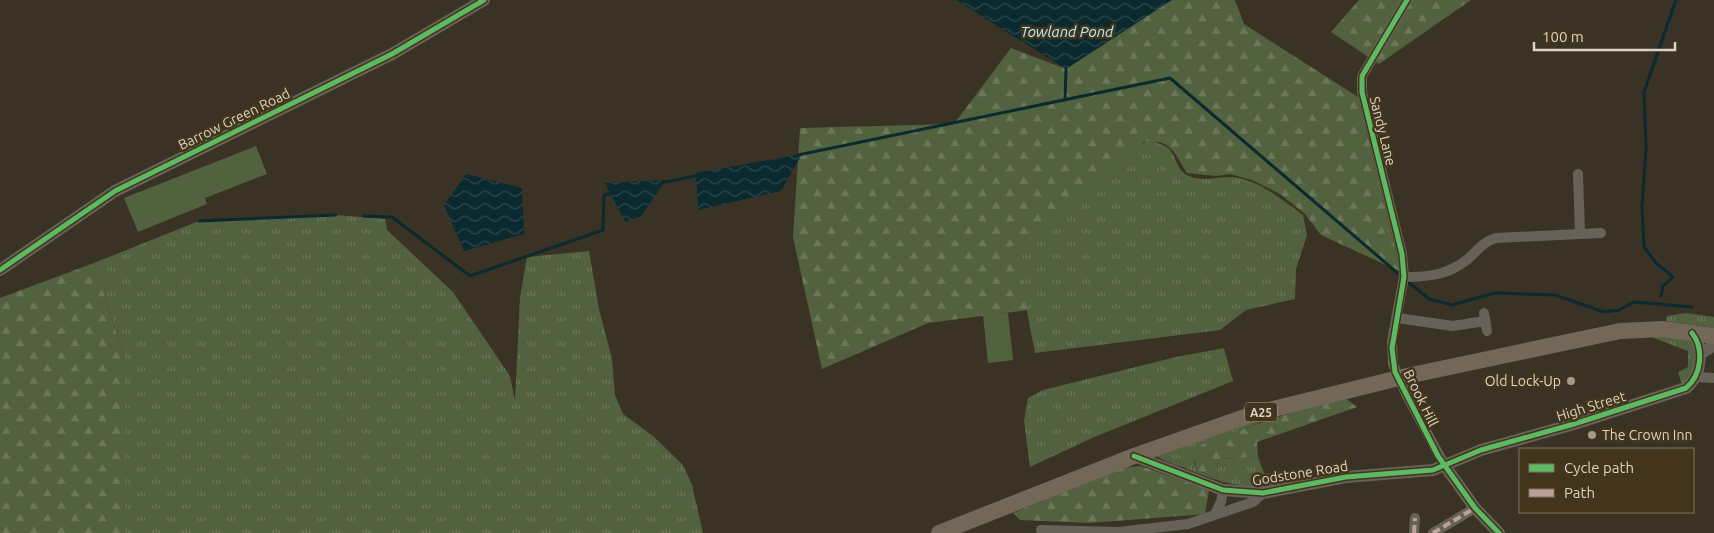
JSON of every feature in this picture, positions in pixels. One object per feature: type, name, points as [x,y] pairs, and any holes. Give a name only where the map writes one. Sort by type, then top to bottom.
[{"type":"main road","name":"A25","points":[[939,533],[1134,456],[1253,414],[1399,377],[1620,331],[1663,329],[1714,336]]},
{"type":"street","name":"Barrow Green Road","points":[[0,270],[115,191],[392,54],[484,0]]},
{"type":"street","name":"Sandy Lane","points":[[1404,281],[1402,254],[1362,92],[1362,76],[1407,0]]},
{"type":"street","points":[[1578,174],[1580,234]]},
{"type":"street","points":[[1404,281],[1440,275],[1456,268],[1486,242],[1496,238],[1601,233]]},
{"type":"street","name":"Brook Hill","points":[[1404,281],[1392,348],[1395,372],[1445,466]]},
{"type":"street","points":[[1397,318],[1453,326],[1485,322]]},
{"type":"street","points":[[1692,333],[1697,339],[1700,354],[1696,377],[1714,378]]},
{"type":"street","points":[[1700,354],[1714,345]]},
{"type":"street","name":"High Street","points":[[1445,466],[1460,457],[1481,450],[1574,424],[1686,388],[1696,377]]},
{"type":"street","name":"Godstone Road","points":[[1134,456],[1223,490],[1263,493],[1346,477],[1427,470],[1445,466]]},
{"type":"street","points":[[1445,466],[1475,508],[1499,533]]},
{"type":"street","points":[[1215,514],[1221,502],[1223,490]]},
{"type":"street","name":"Godstone Road","points":[[1041,530],[1119,532],[1188,528],[1215,514],[1253,502],[1263,493]]},
{"type":"street","points":[[1433,533],[1475,508]]},
{"type":"street","points":[[1414,533],[1415,518]]},
{"type":"green space","points":[[1170,0],[1235,0],[1244,24],[1358,97],[1401,272],[1321,235],[1305,214],[1280,194],[1252,180],[1230,174],[1216,176],[1187,173],[1171,148],[1160,143],[1144,142],[1014,244],[1028,310],[928,323],[822,369],[793,237],[800,128],[954,124],[1011,48],[1066,69]]},
{"type":"green space","points":[[1359,0],[1471,0],[1379,64],[1331,32]]},
{"type":"green space","points":[[1151,140],[1169,149],[1179,167],[1189,176],[1204,179],[1231,177],[1250,181],[1269,191],[1303,215],[1307,235],[1296,269],[1295,299],[1246,310],[1220,330],[1035,353],[1014,244],[1122,152]]},
{"type":"green space","points":[[256,146],[267,174],[205,198],[207,204],[138,232],[124,198]]},
{"type":"green space","points":[[336,215],[385,219],[387,230],[453,292],[510,376],[515,401],[520,297],[527,257],[589,251],[599,309],[612,359],[615,395],[623,414],[653,436],[683,465],[692,485],[703,533],[125,533],[125,360],[94,263],[199,221]]},
{"type":"green space","points":[[94,263],[125,360],[125,533],[0,533],[0,298]]},
{"type":"green space","points":[[1008,313],[1013,360],[988,363],[983,315]]},
{"type":"green space","points":[[1686,313],[1714,317],[1714,328],[1666,321],[1667,316]]},
{"type":"green space","points":[[1652,335],[1689,339],[1692,344],[1694,363],[1690,376],[1682,385],[1678,372],[1688,367],[1688,351],[1651,337]]},
{"type":"green space","points":[[1224,348],[1233,381],[1092,438],[1030,467],[1024,421],[1028,398],[1043,390],[1176,357]]},
{"type":"green space","points":[[1341,395],[1357,407],[1257,442],[1258,457],[1219,459],[1216,478],[1197,470],[1193,454],[1198,447],[1209,441]]},
{"type":"green space","points":[[1273,415],[1274,417],[1198,447],[1194,456],[1197,470],[1216,478],[1219,459],[1258,457],[1264,473],[1294,476],[1295,481],[1267,487],[1239,485],[1212,478],[1156,456]]},
{"type":"green space","points":[[1141,466],[1209,490],[1205,514],[1090,523],[1020,520],[1013,513],[1121,468]]},
{"type":"water","name":"Towland Pond","points":[[956,0],[1172,0],[1066,69]]},
{"type":"water","points":[[802,154],[781,191],[698,210],[696,173]]},
{"type":"water","points":[[466,174],[522,188],[524,234],[464,251],[444,205]]},
{"type":"water","points":[[666,180],[641,216],[625,222],[605,183]]},
{"type":"waterway","points":[[1661,296],[1663,286],[1673,277],[1656,263],[1644,247],[1642,207],[1646,148],[1644,92],[1676,0]]},
{"type":"waterway","points":[[1065,99],[1066,69]]},
{"type":"waterway","points":[[798,155],[1170,78],[1401,276]]},
{"type":"waterway","points":[[661,183],[699,175]]},
{"type":"waterway","points":[[364,216],[392,217],[470,276],[603,230],[604,195],[614,193]]},
{"type":"waterway","points":[[199,221],[336,215]]},
{"type":"waterway","points":[[1406,280],[1429,299],[1452,305],[1495,293],[1555,295],[1604,312],[1619,310],[1634,302],[1692,307]]},
{"type":"marked path","points":[[1433,533],[1475,508]]},
{"type":"marked path","points":[[1414,533],[1415,518]]},
{"type":"cycle path","points":[[0,270],[115,191],[392,54],[484,0]]},
{"type":"cycle path","points":[[1407,0],[1362,76],[1362,92],[1402,254],[1404,277],[1392,348],[1395,372],[1438,456],[1475,508],[1499,533]]},
{"type":"cycle path","points":[[1134,456],[1223,490],[1263,493],[1346,477],[1433,470],[1481,450],[1574,424],[1686,388],[1695,376],[1700,361],[1698,346],[1692,333]]},
{"type":"place","name":"Old Lock-Up","points":[[1571,381]]},
{"type":"place","name":"The Crown Inn","points":[[1592,435]]}]
